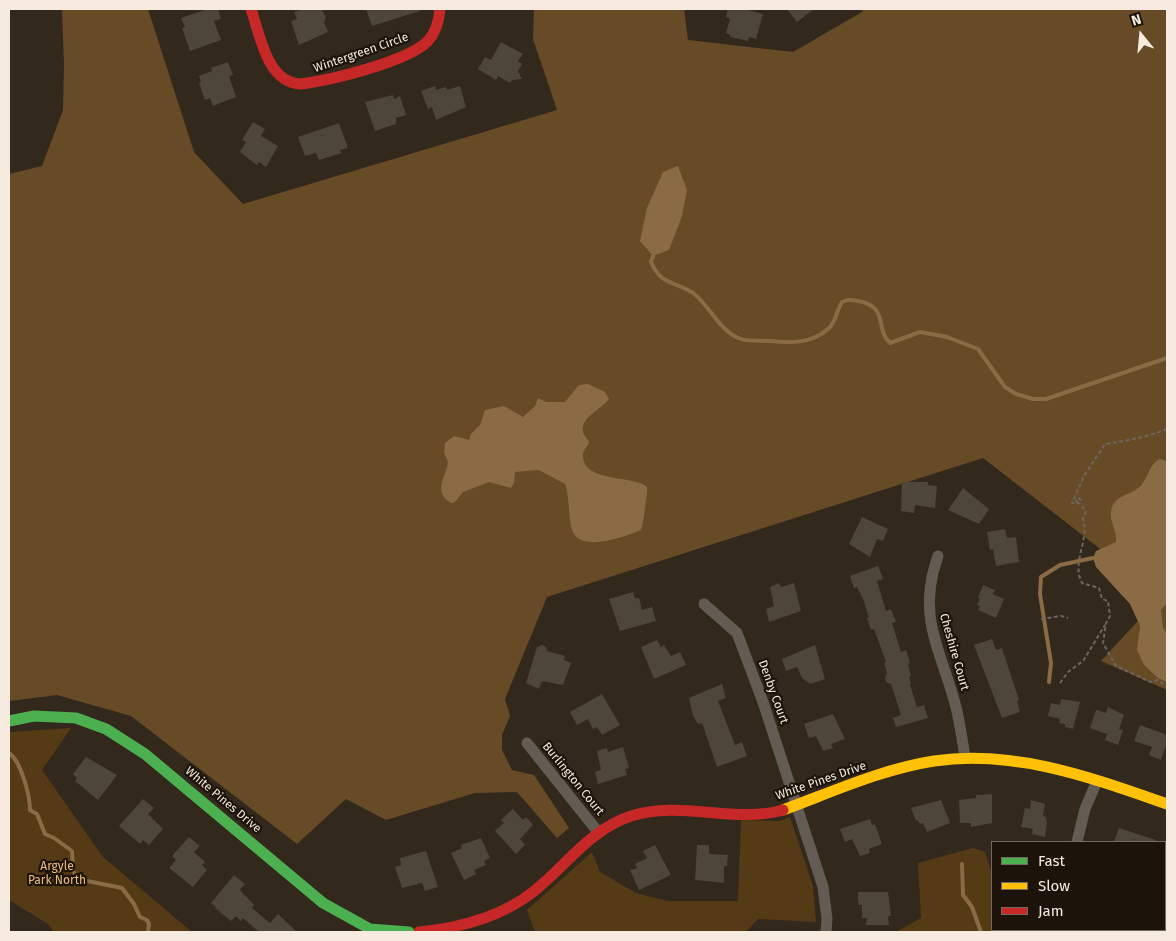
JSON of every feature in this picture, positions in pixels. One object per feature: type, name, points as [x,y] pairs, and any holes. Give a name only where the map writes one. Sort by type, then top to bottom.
[{"type":"street","name":"Wintergreen Circle","points":[[251,9],[270,60],[280,76],[294,85],[308,85],[369,67],[423,46],[432,37],[440,21],[440,9]]},
{"type":"street","name":"Cheshire Court","points":[[938,556],[930,577],[928,612],[936,648],[956,706],[965,756]]},
{"type":"street","name":"Denby Court","points":[[704,604],[737,633],[798,804],[823,887],[827,919],[826,932]]},
{"type":"street","name":"White Pines Drive","points":[[9,721],[34,716],[76,718],[106,729],[145,754],[323,903],[370,929],[409,932]]},
{"type":"street","name":"Burlington Court","points":[[527,743],[598,832]]},
{"type":"street","name":"White Pines Drive","points":[[419,932],[445,930],[512,905],[531,894],[598,832],[616,822],[643,813],[675,810],[774,812],[899,769],[965,756],[1029,761],[1167,804]]},
{"type":"street","points":[[1078,841],[1085,809],[1097,781]]},
{"type":"path","points":[[1167,429],[1136,437],[1126,442],[1105,444],[1084,476],[1072,503],[1078,503],[1086,511],[1083,519],[1086,529],[1082,542],[1078,576],[1082,583],[1099,588],[1102,599],[1108,601],[1111,609],[1106,623],[1103,643],[1116,666],[1151,682],[1158,680],[1167,687]]},
{"type":"path","points":[[1041,619],[1061,616],[1068,618]]},
{"type":"path","points":[[1060,683],[1068,672],[1083,661],[1106,623]]},
{"type":"green space","name":"Argyle Park North","points":[[71,728],[42,770],[103,857],[192,932],[54,932],[48,924],[9,900],[9,732]]},
{"type":"green space","points":[[790,817],[813,886],[816,922],[758,919],[746,932],[535,932],[527,910],[592,852],[600,872],[636,893],[668,901],[738,901],[741,820],[780,821]]},
{"type":"green space","points":[[973,848],[985,852],[991,871],[991,931],[1012,932],[896,932],[921,918],[918,863]]},
{"type":"shaded area","points":[[62,9],[148,9],[194,152],[243,204],[557,110],[533,39],[534,9],[684,9],[688,40],[793,52],[862,12],[863,9],[1167,9],[1167,690],[1101,661],[1161,596],[983,458],[547,597],[505,699],[510,716],[502,735],[502,750],[512,770],[534,775],[569,828],[557,838],[517,792],[475,793],[386,820],[346,799],[297,844],[131,716],[57,695],[9,701],[9,174],[42,166],[63,110]]},
{"type":"shaded area","points":[[678,166],[687,190],[682,216],[669,250],[653,256],[640,241],[647,208],[663,172]]},
{"type":"shaded area","points":[[588,384],[605,392],[609,399],[585,422],[583,432],[589,443],[583,457],[586,465],[592,471],[601,475],[641,483],[647,487],[641,530],[604,541],[584,541],[577,537],[572,530],[565,484],[539,470],[515,472],[514,483],[511,488],[489,482],[463,492],[454,503],[445,498],[441,489],[448,462],[444,453],[445,443],[454,436],[469,440],[471,434],[480,425],[485,410],[504,406],[523,417],[535,406],[538,398],[546,402],[565,402],[579,385]]},
{"type":"shaded area","points":[[1160,459],[1167,461],[1167,603],[1161,610],[1163,628],[1167,634],[1167,682],[1158,678],[1144,665],[1137,650],[1140,626],[1130,604],[1096,567],[1093,558],[1096,551],[1116,542],[1111,515],[1115,502],[1141,486],[1153,465]]},
{"type":"building","points":[[208,9],[218,9],[221,19],[214,21],[221,40],[190,51],[182,28],[185,27],[181,18]]},
{"type":"building","points":[[304,9],[321,9],[326,17],[324,22],[328,32],[299,45],[291,21],[297,19],[294,12]]},
{"type":"building","points":[[366,9],[420,9],[420,11],[372,26]]},
{"type":"building","points":[[728,9],[744,9],[763,14],[756,39],[749,37],[748,41],[730,37],[726,33],[730,19],[726,17]]},
{"type":"building","points":[[787,9],[814,9],[797,22]]},
{"type":"building","points":[[501,42],[523,54],[518,61],[522,64],[518,71],[522,79],[512,80],[510,83],[498,76],[496,80],[478,69],[485,57],[491,60]]},
{"type":"building","points":[[228,62],[233,75],[229,76],[236,97],[213,106],[210,98],[205,100],[199,83],[201,82],[199,76],[212,71],[211,68]]},
{"type":"building","points":[[435,86],[436,90],[446,87],[447,90],[460,86],[466,107],[436,120],[432,107],[428,109],[421,91]]},
{"type":"building","points":[[393,95],[394,99],[400,96],[406,115],[396,118],[396,124],[375,131],[365,102]]},
{"type":"building","points":[[253,122],[265,129],[261,136],[278,146],[266,167],[259,162],[257,165],[240,152],[246,142],[242,140]]},
{"type":"building","points":[[339,123],[348,148],[340,150],[342,153],[319,160],[316,153],[305,156],[298,137]]},
{"type":"building","points":[[902,482],[928,482],[928,485],[937,486],[935,508],[915,505],[914,513],[901,511]]},
{"type":"building","points":[[963,488],[989,509],[979,524],[948,510]]},
{"type":"building","points":[[862,517],[888,529],[883,541],[877,539],[870,557],[849,544]]},
{"type":"building","points":[[1005,529],[1007,538],[1016,537],[1019,562],[996,566],[993,549],[990,550],[987,532]]},
{"type":"building","points":[[878,566],[883,579],[877,581],[886,611],[891,609],[896,622],[892,623],[901,652],[906,650],[910,663],[908,664],[911,676],[909,677],[910,685],[917,707],[924,705],[928,718],[896,727],[893,718],[901,715],[891,684],[886,682],[887,673],[884,663],[886,662],[874,629],[871,630],[863,599],[857,587],[854,588],[850,576]]},
{"type":"building","points":[[779,583],[781,587],[794,583],[801,611],[769,622],[766,609],[774,606],[770,587]]},
{"type":"building","points":[[983,585],[995,590],[993,594],[1004,599],[996,618],[978,610],[980,606],[977,605],[980,599],[978,598]]},
{"type":"building","points":[[633,592],[635,598],[639,598],[642,610],[652,607],[656,621],[620,631],[609,599]]},
{"type":"building","points":[[992,639],[996,650],[1002,648],[1019,700],[1017,701],[1020,712],[1002,718],[974,645]]},
{"type":"building","points":[[657,640],[661,647],[664,645],[671,656],[680,652],[686,665],[654,679],[641,647]]},
{"type":"building","points":[[542,645],[546,647],[547,651],[565,656],[564,660],[571,663],[563,685],[542,681],[539,689],[526,683],[537,647]]},
{"type":"building","points":[[815,645],[825,679],[810,684],[802,678],[797,667],[786,671],[782,659]]},
{"type":"building","points":[[722,684],[726,698],[718,701],[735,745],[742,742],[747,756],[717,767],[702,723],[698,724],[693,716],[689,698]]},
{"type":"building","points":[[602,694],[620,725],[602,735],[597,727],[593,729],[588,719],[577,725],[570,712]]},
{"type":"building","points":[[1061,699],[1080,702],[1073,729],[1059,723],[1060,719],[1048,716],[1051,703],[1060,705]]},
{"type":"building","points":[[1108,707],[1124,715],[1119,729],[1123,730],[1118,745],[1105,740],[1107,734],[1090,728],[1096,710],[1106,713]]},
{"type":"building","points":[[833,714],[845,739],[831,744],[833,748],[823,751],[816,736],[809,738],[804,724]]},
{"type":"building","points":[[1140,725],[1167,735],[1167,743],[1161,760],[1149,755],[1152,747],[1134,741]]},
{"type":"building","points":[[623,747],[629,768],[625,769],[627,775],[598,784],[595,772],[601,770],[597,751],[607,748],[608,752]]},
{"type":"building","points":[[86,757],[117,775],[98,800],[75,781],[77,778],[73,774]]},
{"type":"building","points":[[992,794],[992,823],[971,827],[971,823],[960,823],[959,800],[976,798],[976,795]]},
{"type":"building","points":[[143,799],[154,808],[148,814],[163,829],[149,845],[143,840],[140,844],[119,826]]},
{"type":"building","points":[[941,800],[950,823],[927,832],[923,823],[920,824],[918,820],[916,821],[911,808]]},
{"type":"building","points":[[1031,800],[1045,804],[1043,816],[1046,817],[1047,823],[1045,837],[1032,834],[1033,829],[1021,827],[1025,808],[1030,809]]},
{"type":"building","points":[[513,809],[523,820],[526,817],[533,825],[520,839],[525,845],[516,854],[495,831],[504,823],[501,820]]},
{"type":"building","points":[[870,819],[872,825],[875,824],[882,844],[869,849],[870,853],[860,856],[852,839],[845,842],[840,829]]},
{"type":"building","points":[[1119,828],[1156,840],[1156,841],[1114,841]]},
{"type":"building","points":[[189,837],[200,846],[194,852],[205,862],[202,865],[207,870],[193,887],[169,868],[176,860],[172,856]]},
{"type":"building","points":[[481,838],[490,858],[484,861],[486,865],[474,870],[476,874],[464,880],[451,853],[462,848],[461,845]]},
{"type":"building","points":[[655,845],[671,875],[639,890],[630,870],[637,868],[635,864],[647,858],[643,851]]},
{"type":"building","points":[[697,845],[709,845],[709,854],[728,855],[727,866],[724,866],[724,883],[695,880]]},
{"type":"building","points":[[426,851],[438,887],[425,891],[422,883],[402,888],[395,867],[401,865],[400,858]]},
{"type":"building","points":[[234,875],[245,884],[240,890],[254,905],[252,908],[270,923],[278,914],[297,932],[259,932],[243,918],[241,921],[236,916],[231,921],[215,908],[211,903]]},
{"type":"building","points":[[858,892],[888,892],[891,916],[888,916],[889,925],[866,925],[867,918],[862,918],[862,905],[859,905]]},
{"type":"waterway","points":[[653,256],[651,262],[659,275],[669,282],[693,293],[724,328],[740,339],[785,342],[807,340],[821,334],[831,326],[842,302],[848,300],[858,301],[868,304],[878,313],[885,337],[890,343],[920,332],[947,337],[978,349],[1005,387],[1016,394],[1033,399],[1046,399],[1167,358]]},
{"type":"waterway","points":[[1049,682],[1051,663],[1040,594],[1041,577],[1060,565],[1093,558]]},
{"type":"waterway","points":[[9,753],[21,771],[27,788],[30,810],[37,814],[45,834],[72,851],[73,870],[77,879],[122,888],[134,904],[140,917],[147,920],[149,924],[148,932]]},
{"type":"waterway","points":[[962,864],[963,895],[972,907],[981,932]]},
{"type":"traffic: fast","points":[[9,721],[34,716],[76,718],[106,729],[145,754],[323,903],[370,929],[409,932]]},
{"type":"traffic: slow","points":[[783,810],[895,770],[934,761],[964,758],[1024,762],[1053,768],[1167,804]]},
{"type":"traffic: jam","points":[[251,9],[262,44],[273,67],[280,76],[289,82],[301,84],[331,79],[368,69],[418,49],[433,34],[438,22],[440,9]]},
{"type":"traffic: jam","points":[[419,932],[449,928],[479,920],[507,909],[545,882],[590,839],[616,822],[631,816],[669,810],[746,815],[765,814],[783,810]]}]
